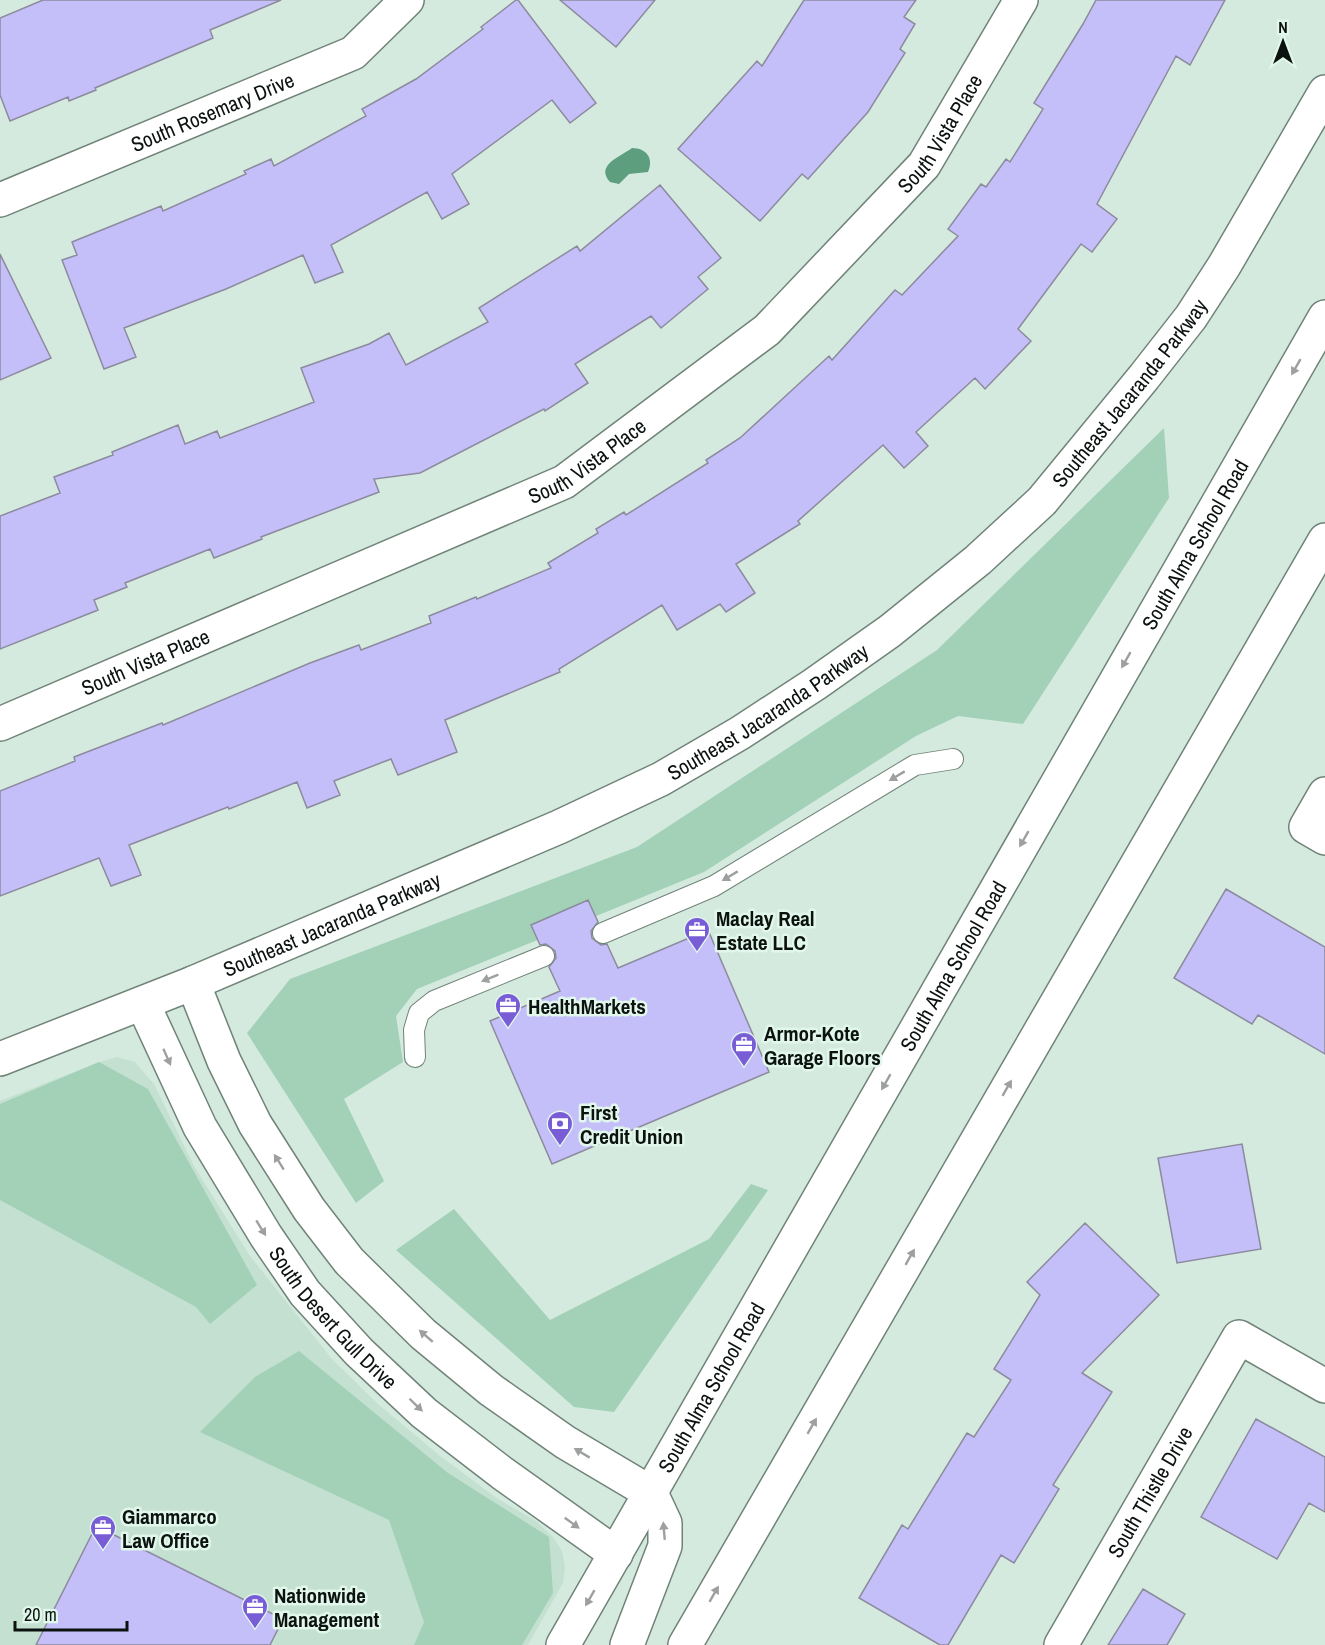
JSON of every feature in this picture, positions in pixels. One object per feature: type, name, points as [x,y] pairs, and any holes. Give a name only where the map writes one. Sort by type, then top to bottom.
[{"type":"street","name":"South Rosemary Drive","points":[[0,201],[353,53],[407,0]]},
{"type":"street","name":"South Vista Place","points":[[0,724],[564,482],[766,330],[924,165],[1022,0]]},
{"type":"street","name":"Southeast Jacaranda Parkway","points":[[0,1059],[142,1004],[559,827],[661,779],[740,733],[890,631],[978,560],[1042,501],[1144,377],[1191,316],[1224,266],[1325,92]]},
{"type":"street","name":"South Alma School Road","points":[[563,1645],[1138,639],[1325,317]]},
{"type":"street","points":[[685,1645],[1325,540]]},
{"type":"street","points":[[1316,833],[1325,794]]},
{"type":"street","points":[[193,982],[224,1061],[255,1124],[309,1209],[349,1261],[423,1334],[491,1390],[565,1442],[651,1493],[665,1523],[665,1546],[627,1645]]},
{"type":"street","name":"South Desert Gull Drive","points":[[142,1004],[200,1126],[266,1236],[305,1293],[359,1352],[424,1413],[502,1473],[616,1554]]},
{"type":"street","name":"South Thistle Drive","points":[[1061,1645],[1239,1337],[1325,1386]]},
{"type":"lane","points":[[603,933],[714,886],[915,765],[952,759]]},
{"type":"lane","points":[[416,1057],[414,1030],[419,1013],[426,1007],[434,1001],[544,956]]},
{"type":"shaded area","points":[[632,148],[642,150],[648,155],[650,167],[648,172],[629,174],[619,184],[610,182],[605,171],[607,166]]},
{"type":"shaded area","points":[[1164,428],[1169,498],[1023,724],[958,716],[916,736],[704,872],[417,989],[396,1016],[403,1062],[344,1099],[384,1181],[356,1203],[247,1033],[290,979],[637,847],[937,650]]},
{"type":"shaded area","points":[[117,1057],[135,1062],[154,1084],[194,1166],[250,1256],[332,1359],[378,1404],[439,1455],[498,1499],[536,1521],[554,1538],[562,1551],[565,1567],[563,1583],[528,1645],[0,1645],[0,1101]]},
{"type":"shaded area","points":[[99,1062],[148,1089],[257,1285],[210,1324],[196,1307],[0,1200],[0,1104]]},
{"type":"shaded area","points":[[751,1184],[768,1190],[614,1412],[574,1407],[396,1250],[454,1209],[550,1320],[709,1239]]},
{"type":"shaded area","points":[[299,1351],[448,1473],[549,1537],[553,1593],[522,1645],[414,1645],[424,1622],[389,1520],[200,1432],[255,1377]]},
{"type":"building","points":[[43,0],[281,0],[210,30],[213,38],[95,88],[96,90],[69,101],[68,97],[10,121],[0,95],[0,18]]},
{"type":"building","points":[[516,0],[596,103],[570,123],[552,100],[452,174],[469,204],[442,219],[427,192],[331,245],[343,272],[315,283],[303,255],[226,289],[124,328],[136,357],[104,369],[62,260],[77,255],[72,242],[161,206],[163,211],[246,174],[244,171],[271,159],[274,166],[366,116],[362,109],[416,79],[483,29],[481,27]]},
{"type":"building","points":[[560,0],[655,0],[616,47]]},
{"type":"building","points":[[804,0],[916,0],[904,17],[915,24],[900,49],[905,53],[868,112],[808,179],[802,174],[760,221],[678,149],[757,61],[762,66]]},
{"type":"building","points":[[1096,0],[1225,0],[1190,65],[1176,56],[1097,204],[1117,219],[1092,252],[1081,244],[1018,329],[1031,341],[985,389],[975,378],[916,432],[928,446],[904,468],[883,445],[798,521],[800,524],[736,564],[755,593],[726,612],[720,604],[677,630],[662,605],[559,669],[560,672],[445,720],[457,752],[398,775],[391,759],[334,781],[340,795],[307,808],[297,782],[129,845],[141,875],[111,886],[99,858],[0,896],[0,791],[75,761],[74,757],[162,723],[163,725],[310,663],[359,645],[361,650],[431,623],[429,616],[551,568],[548,563],[598,533],[596,529],[624,512],[626,515],[708,463],[706,460],[740,438],[829,356],[832,360],[895,290],[902,295],[958,236],[948,229],[981,184],[986,187],[1006,159],[1010,162],[1043,109],[1034,103]]},
{"type":"building","points":[[660,185],[721,258],[698,277],[708,289],[661,328],[651,316],[575,364],[588,383],[545,411],[544,409],[420,473],[374,479],[379,492],[261,537],[262,539],[214,558],[210,549],[125,583],[127,587],[94,600],[98,610],[0,649],[0,516],[60,493],[54,477],[113,455],[112,452],[178,425],[185,444],[217,431],[220,438],[314,402],[301,368],[369,344],[389,333],[406,365],[488,322],[479,308],[577,246],[580,251]]},
{"type":"building","points":[[0,254],[51,358],[0,380]]},
{"type":"building","points":[[1226,889],[1325,947],[1325,1054],[1258,1015],[1252,1024],[1174,978]]},
{"type":"building","points":[[588,900],[598,922],[591,931],[592,938],[601,945],[607,944],[618,968],[708,930],[769,1072],[552,1164],[490,1021],[560,991],[549,967],[556,958],[555,951],[546,944],[540,945],[531,925]]},
{"type":"building","points":[[1242,1144],[1261,1249],[1177,1263],[1158,1158]]},
{"type":"building","points":[[1085,1223],[1159,1295],[1082,1373],[1112,1392],[1053,1485],[1059,1489],[1014,1563],[1001,1555],[948,1645],[940,1645],[859,1598],[902,1525],[908,1529],[967,1433],[974,1437],[1011,1380],[994,1369],[1040,1295],[1027,1282]]},
{"type":"building","points":[[1256,1419],[1325,1457],[1325,1512],[1309,1503],[1277,1559],[1201,1517]]},
{"type":"building","points":[[96,1526],[283,1619],[270,1645],[36,1645]]},
{"type":"building","points":[[1143,1589],[1185,1614],[1167,1645],[1108,1645]]},
{"type":"place","name":"Maclay Real Estate LLC","points":[[697,953]]},
{"type":"place","name":"HealthMarkets","points":[[508,1029]]},
{"type":"place","name":"Armor-Kote Garage Floors","points":[[744,1068]]},
{"type":"place","name":"First Credit Union","points":[[560,1147]]},
{"type":"place","name":"Giammarco Law Office","points":[[103,1551]]},
{"type":"place","name":"Nationwide Management","points":[[255,1630]]}]
